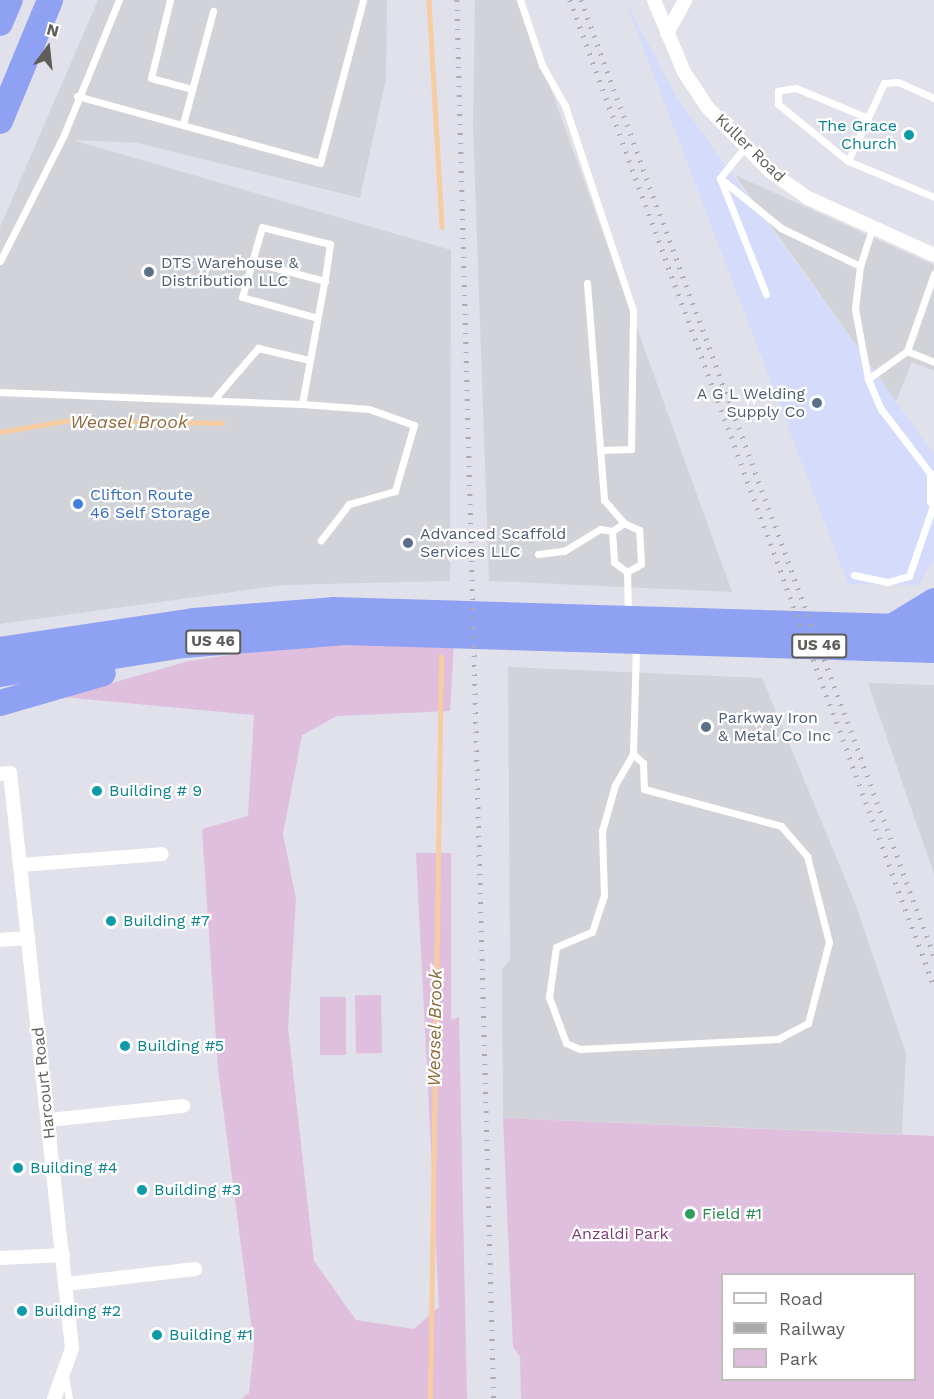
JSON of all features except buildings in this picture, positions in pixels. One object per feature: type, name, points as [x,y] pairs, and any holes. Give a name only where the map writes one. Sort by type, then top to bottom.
[{"type":"highway","points":[[0,23],[10,0]]},
{"type":"highway","points":[[0,122],[50,0]]},
{"type":"highway","points":[[882,634],[934,601]]},
{"type":"highway","name":"US 46","points":[[0,650],[240,616],[531,625],[632,631],[753,633],[882,634],[934,627]]},
{"type":"highway","name":"US 46","points":[[0,674],[246,638],[427,622]]},
{"type":"highway","name":"US 46","points":[[882,634],[934,650]]},
{"type":"highway","points":[[0,703],[246,638]]},
{"type":"street","name":"Kuller Road","points":[[654,0],[684,72],[745,147],[808,198],[934,255]]},
{"type":"street","points":[[667,33],[685,0]]},
{"type":"street","name":"Harcourt Road","points":[[0,774],[10,773],[72,1348],[65,1376],[54,1399]]},
{"type":"street","points":[[20,865],[162,854]]},
{"type":"street","points":[[0,940],[28,938]]},
{"type":"street","points":[[49,1120],[183,1106]]},
{"type":"street","points":[[0,1258],[63,1255]]},
{"type":"street","points":[[66,1284],[195,1269]]},
{"type":"lane","points":[[0,261],[63,137],[77,96],[119,0]]},
{"type":"lane","points":[[170,0],[151,78],[192,89]]},
{"type":"lane","points":[[77,96],[320,163],[363,0]]},
{"type":"lane","points":[[520,0],[542,65],[565,106],[633,310],[631,449],[600,450]]},
{"type":"lane","points":[[183,124],[213,11]]},
{"type":"lane","points":[[848,161],[884,83],[898,82],[934,98]]},
{"type":"lane","points":[[868,118],[796,88],[778,91],[778,104],[788,117],[848,161],[934,197]]},
{"type":"lane","points":[[720,178],[745,147]]},
{"type":"lane","points":[[720,178],[781,228],[860,266]]},
{"type":"lane","points":[[720,178],[766,294]]},
{"type":"lane","points":[[302,404],[330,244],[311,237],[262,227],[249,261],[242,297],[317,318]]},
{"type":"lane","points":[[854,575],[888,582],[909,576],[932,502],[930,473],[881,409],[868,379],[855,309],[860,266],[872,228]]},
{"type":"lane","points":[[249,261],[325,281]]},
{"type":"lane","points":[[868,379],[907,351],[934,274]]},
{"type":"lane","points":[[587,283],[604,500],[624,524],[639,530],[641,564],[627,572]]},
{"type":"lane","points":[[216,397],[258,348],[309,360]]},
{"type":"lane","points":[[907,351],[934,362]]},
{"type":"lane","points":[[0,392],[216,397],[369,409],[414,425],[395,492],[349,504],[321,540]]},
{"type":"lane","points":[[538,554],[564,551],[600,529],[612,531],[624,524]]},
{"type":"lane","points":[[612,531],[614,562],[627,572],[632,631],[633,754],[615,785],[602,831],[604,896],[592,932],[556,947],[549,997],[566,1043],[580,1049],[778,1039],[808,1023],[830,942],[807,856],[781,826],[644,789],[643,763],[633,754]]},
{"type":"lane","points":[[65,1376],[69,1399]]},
{"type":"shaded area","points":[[98,0],[387,0],[386,79],[360,198],[138,143],[73,140],[451,250],[450,581],[283,585],[0,624],[0,227]]},
{"type":"shaded area","points":[[475,0],[519,0],[732,592],[489,581],[473,124]]},
{"type":"shaded area","points":[[625,0],[677,98],[934,454],[934,560],[919,585],[848,584]]},
{"type":"shaded area","points":[[735,175],[934,265],[934,371],[912,362],[896,401]]},
{"type":"shaded area","points":[[508,667],[762,678],[854,900],[906,1053],[902,1134],[503,1118],[502,970],[510,960]]},
{"type":"shaded area","points":[[868,683],[934,685],[934,874],[911,808]]},
{"type":"green space","points":[[454,642],[450,711],[337,716],[302,735],[283,834],[296,899],[288,1028],[314,1261],[356,1320],[414,1329],[439,1307],[416,853],[451,853],[451,1020],[459,1017],[467,1399],[241,1399],[249,1393],[254,1346],[218,1069],[202,829],[248,816],[254,715],[63,697],[189,661],[302,644]]},
{"type":"green space","points":[[355,995],[381,995],[382,1053],[356,1053]]},
{"type":"green space","points":[[320,997],[346,997],[346,1055],[320,1055]]},
{"type":"green space","name":"Anzaldi Park","points":[[503,1118],[934,1136],[934,1399],[521,1399],[520,1357],[513,1347]]},
{"type":"waterway","points":[[429,0],[442,227]]},
{"type":"waterway","name":"Weasel Brook","points":[[0,432],[70,420],[222,423]]},
{"type":"waterway","name":"Weasel Brook","points":[[430,1399],[441,657]]},
{"type":"railway","points":[[457,0],[494,1399]]},
{"type":"railway","points":[[570,0],[934,986]]},
{"type":"railway","points":[[581,0],[934,956]]},
{"type":"place","name":"The Grace Church","points":[[909,135]]},
{"type":"place","name":"DTS Warehouse & Distribution LLC","points":[[149,272]]},
{"type":"place","name":"A G L Welding Supply Co","points":[[817,403]]},
{"type":"place","name":"Clifton Route 46 Self Storage","points":[[78,504]]},
{"type":"place","name":"Advanced Scaffold Services LLC","points":[[408,543]]},
{"type":"place","name":"Parkway Iron & Metal Co Inc","points":[[706,727]]},
{"type":"place","name":"Building # 9","points":[[97,791]]},
{"type":"place","name":"Building #7","points":[[111,921]]},
{"type":"place","name":"Building #5","points":[[125,1046]]},
{"type":"place","name":"Building #4","points":[[18,1168]]},
{"type":"place","name":"Building #3","points":[[142,1190]]},
{"type":"place","name":"Field #1","points":[[690,1214]]},
{"type":"place","name":"Building #2","points":[[22,1311]]},
{"type":"place","name":"Building #1","points":[[157,1335]]}]
